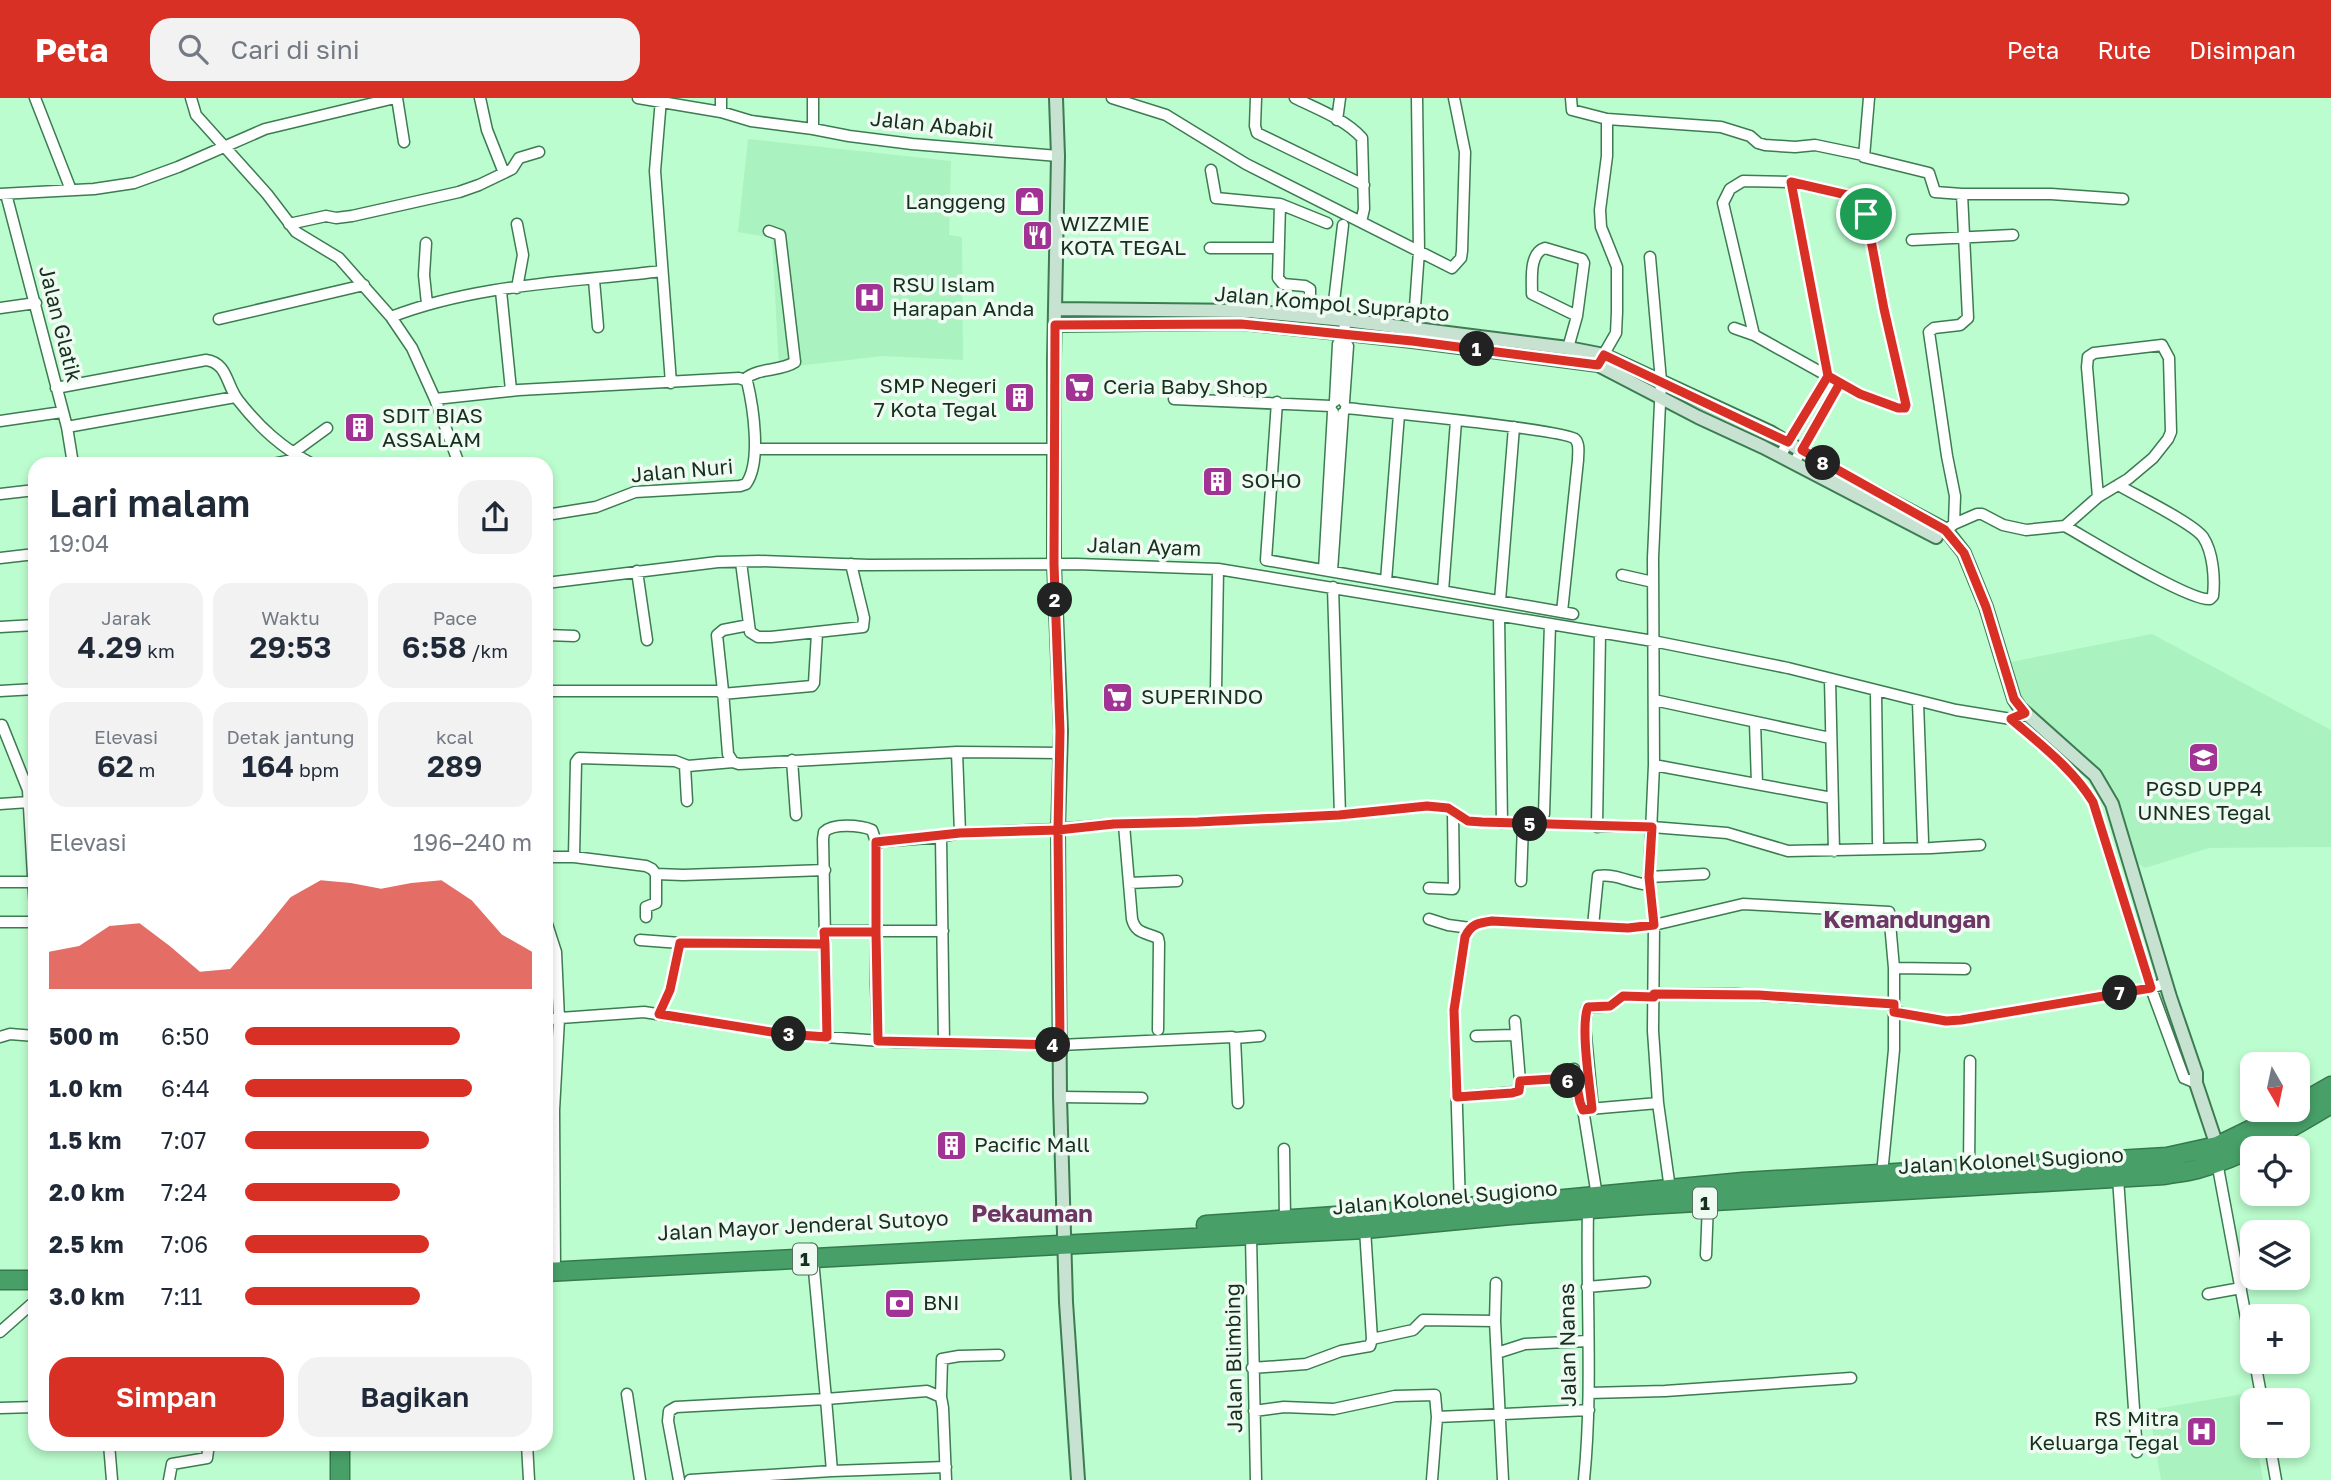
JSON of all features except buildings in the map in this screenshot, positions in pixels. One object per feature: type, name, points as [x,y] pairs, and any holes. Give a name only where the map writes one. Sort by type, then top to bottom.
[{"type":"highway","points":[[2310,1098],[2331,1086]]},
{"type":"highway","name":"Jalan Kolonel Sugiono","points":[[1064,1240],[1251,1236],[1365,1229],[1511,1215],[1670,1189],[1882,1174],[1925,1179],[1969,1168],[2217,1154],[2263,1143],[2331,1104]]},
{"type":"highway","name":"Jalan Kolonel Sugiono","points":[[1064,1240],[1460,1206],[1708,1203],[1925,1179],[2118,1178],[2164,1175],[2193,1170],[2271,1122]]},
{"type":"highway","name":"Jalan Mayor Jenderal Sutoyo","points":[[553,1267],[1064,1240]]},
{"type":"highway","points":[[0,1280],[28,1280]]},
{"type":"highway","points":[[340,1451],[340,1480]]},
{"type":"street","points":[[35,98],[71,190]]},
{"type":"street","points":[[191,98],[196,116],[267,194],[289,224],[304,238],[339,258],[391,317],[412,348],[456,457]]},
{"type":"street","points":[[339,98],[341,111]]},
{"type":"street","points":[[3,194],[40,194],[134,183],[265,129],[396,98],[404,142]]},
{"type":"street","points":[[480,98],[487,130],[504,173]]},
{"type":"street","name":"Jalan Ababil","points":[[638,98],[721,112],[751,121],[813,128],[835,134],[912,144],[1058,156]]},
{"type":"street","points":[[721,98],[721,112]]},
{"type":"street","points":[[813,98],[813,128]]},
{"type":"street","points":[[1056,98],[1058,156],[1053,449],[1060,753],[1060,1097],[1064,1240],[1078,1480]]},
{"type":"street","points":[[1112,98],[1166,115],[1245,164],[1363,217],[1451,268],[1458,262],[1465,152],[1454,98]]},
{"type":"street","points":[[1256,98],[1257,133],[1364,184]]},
{"type":"street","points":[[1295,98],[1356,131],[1362,138],[1363,217]]},
{"type":"street","points":[[1337,120],[1340,98]]},
{"type":"street","points":[[1413,335],[1419,251],[1417,98]]},
{"type":"street","points":[[1571,98],[1573,110],[1607,119],[1721,127],[1750,136],[1765,145],[1815,145],[1927,171],[1931,175],[1935,192],[2051,194],[2123,200]]},
{"type":"street","points":[[1863,155],[1869,98]]},
{"type":"street","points":[[661,100],[655,172],[671,383]]},
{"type":"street","points":[[1601,360],[1615,333],[1617,312],[1616,267],[1601,227],[1600,210],[1607,119]]},
{"type":"street","points":[[289,224],[326,216],[352,216],[459,192],[479,186],[512,170],[519,159],[539,152]]},
{"type":"street","points":[[1211,170],[1216,198],[1280,204],[1327,223]]},
{"type":"street","points":[[1734,328],[1754,335],[1840,383],[1898,408],[1905,408],[1864,207],[1856,197],[1791,182],[1742,181],[1730,189],[1723,203],[1754,335]]},
{"type":"street","points":[[1780,456],[1828,376],[1791,182]]},
{"type":"street","name":"Jalan Glatik","points":[[3,194],[36,303],[72,457]]},
{"type":"street","points":[[1945,530],[1955,496],[1929,332],[1934,328],[1960,325],[1968,317],[1962,194]]},
{"type":"street","points":[[1280,204],[1280,282],[1310,289],[1310,317]]},
{"type":"street","points":[[517,224],[523,254],[517,288]]},
{"type":"street","points":[[1328,571],[1342,371],[1348,345],[1339,320],[1343,225]]},
{"type":"street","points":[[435,399],[511,390],[745,379],[751,374],[789,366],[795,362],[780,235],[769,231]]},
{"type":"street","points":[[1912,240],[2013,235]]},
{"type":"street","points":[[426,243],[424,275],[428,304]]},
{"type":"street","points":[[1210,248],[1279,248]]},
{"type":"street","points":[[1568,348],[1577,316],[1584,261],[1545,248],[1536,252],[1532,294],[1577,316]]},
{"type":"street","points":[[1650,257],[1661,381],[1653,582],[1654,765],[1650,881],[1654,925],[1653,1031],[1658,1103],[1670,1189]]},
{"type":"street","points":[[391,317],[456,297],[662,271]]},
{"type":"street","points":[[594,279],[598,327]]},
{"type":"street","points":[[219,319],[364,285]]},
{"type":"street","points":[[501,291],[511,390]]},
{"type":"street","points":[[0,308],[36,303]]},
{"type":"street","name":"Jalan Kompol Suprapto","points":[[1055,309],[1170,317],[1344,337],[1413,335],[1568,348],[1601,360]]},
{"type":"street","name":"Jalan Kompol Suprapto","points":[[1055,325],[1248,311],[1339,320],[1413,335],[1601,360]]},
{"type":"street","points":[[1601,360],[1660,397],[1794,463],[1945,530],[1978,514],[2003,525],[2026,530],[2065,526],[2153,458],[2168,439],[2171,432],[2169,358],[2162,345],[2094,353],[2088,357],[2098,498]]},
{"type":"street","points":[[1803,363],[1822,347]]},
{"type":"street","points":[[56,388],[206,360],[213,361],[221,367],[236,397],[266,433],[301,457]]},
{"type":"street","points":[[1601,360],[1661,381],[1788,442],[1945,530],[1964,553],[1986,607],[2014,699],[2025,713],[2095,775],[2108,795],[2121,828],[2166,983],[2196,1073],[2196,1083],[2217,1154],[2240,1282]]},
{"type":"street","name":"Jalan Nuri","points":[[553,514],[596,507],[635,492],[746,484],[750,478],[755,449],[750,392],[745,379]]},
{"type":"street","points":[[1794,463],[1840,383]]},
{"type":"street","points":[[67,427],[236,397]]},
{"type":"street","points":[[1174,398],[1339,407],[1514,427],[1573,437],[1578,445],[1562,612]]},
{"type":"street","points":[[1277,402],[1266,560],[1573,614]]},
{"type":"street","points":[[0,421],[62,412]]},
{"type":"street","points":[[1386,581],[1399,414]]},
{"type":"street","points":[[1443,591],[1456,421]]},
{"type":"street","points":[[1500,601],[1514,427]]},
{"type":"street","points":[[292,457],[298,455],[327,428]]},
{"type":"street","points":[[755,449],[1053,449]]},
{"type":"street","points":[[2065,526],[2151,575],[2196,597],[2210,599],[2214,588],[2210,557],[2201,534],[2118,485]]},
{"type":"street","points":[[0,494],[28,491]]},
{"type":"street","points":[[0,558],[28,555]]},
{"type":"street","name":"Jalan Ayam","points":[[553,582],[718,562],[1054,564],[1218,569],[1333,587],[1499,620],[1550,624],[1653,641],[1830,678],[1918,702],[2011,719]]},
{"type":"street","points":[[741,562],[749,625],[752,635],[758,637],[817,633],[858,628],[865,624],[851,564]]},
{"type":"street","points":[[1216,690],[1218,569]]},
{"type":"street","points":[[637,571],[647,640]]},
{"type":"street","points":[[1622,575],[1653,582]]},
{"type":"street","points":[[1333,587],[1339,815]]},
{"type":"street","points":[[1499,620],[1502,820]]},
{"type":"street","points":[[1544,814],[1550,624]]},
{"type":"street","points":[[0,627],[28,625]]},
{"type":"street","points":[[733,762],[728,754],[717,635],[723,629],[749,625]]},
{"type":"street","points":[[553,691],[722,693],[812,686],[817,633]]},
{"type":"street","points":[[1597,827],[1600,633]]},
{"type":"street","points":[[553,635],[574,636]]},
{"type":"street","points":[[1830,678],[1833,851]]},
{"type":"street","points":[[0,691],[28,689]]},
{"type":"street","points":[[1876,692],[1878,842]]},
{"type":"street","points":[[1654,700],[1830,738]]},
{"type":"street","points":[[1918,702],[1923,841]]},
{"type":"street","points":[[2025,713],[2011,719],[2045,747],[2093,802],[2151,988],[2184,1078],[2196,1083]]},
{"type":"street","points":[[1,722],[12,755],[24,777],[28,794]]},
{"type":"street","points":[[1755,722],[1758,784]]},
{"type":"street","points":[[574,857],[577,759],[675,761],[685,766],[957,752],[1060,753]]},
{"type":"street","points":[[957,752],[960,833]]},
{"type":"street","points":[[792,760],[796,815]]},
{"type":"street","points":[[1654,765],[1832,798]]},
{"type":"street","points":[[685,766],[687,801]]},
{"type":"street","points":[[0,804],[28,802]]},
{"type":"street","points":[[876,842],[960,833],[1339,815],[1427,806],[1448,808],[1468,821],[1502,820],[1523,824],[1652,827],[1727,833],[1788,851],[1980,845]]},
{"type":"street","points":[[1429,888],[1454,887],[1453,813]]},
{"type":"street","points":[[1521,881],[1523,824]]},
{"type":"street","points":[[1124,825],[1135,927],[1140,932],[1158,938],[1159,943],[1158,1030]]},
{"type":"street","points":[[827,1037],[823,839],[826,829],[867,827],[874,832],[876,842],[878,1041]]},
{"type":"street","points":[[941,837],[944,1042]]},
{"type":"street","points":[[553,857],[574,857],[652,869],[656,874],[656,903],[646,907],[646,917]]},
{"type":"street","points":[[656,874],[825,870]]},
{"type":"street","points":[[1593,926],[1598,876],[1610,876],[1637,884],[1704,874]]},
{"type":"street","points":[[1129,883],[1177,881]]},
{"type":"street","points":[[0,882],[28,882]]},
{"type":"street","points":[[1460,1206],[1454,1010],[1465,937],[1477,923],[1492,921],[1628,928],[1654,925],[1743,904],[1889,912],[1894,968],[1894,1050],[1882,1174]]},
{"type":"street","points":[[1429,919],[1470,928]]},
{"type":"street","points":[[0,922],[28,922]]},
{"type":"street","points":[[824,932],[943,932]]},
{"type":"street","points":[[640,940],[680,943],[825,944]]},
{"type":"street","points":[[659,1014],[670,990],[680,943]]},
{"type":"street","points":[[1894,968],[1965,969]]},
{"type":"street","points":[[553,969],[559,1019],[553,1162]]},
{"type":"street","points":[[1588,1109],[1585,1026],[1587,1008],[1610,1006],[1623,996],[1759,995],[1894,1008],[1946,1021],[2151,988],[2166,983]]},
{"type":"street","points":[[553,1019],[627,1012],[659,1014],[784,1034],[878,1041],[1060,1045],[1260,1036]]},
{"type":"street","points":[[1457,1097],[1519,1091],[1515,1021]]},
{"type":"street","points":[[0,1037],[10,1034],[28,1035]]},
{"type":"street","points":[[1476,1036],[1515,1035]]},
{"type":"street","points":[[1235,1038],[1238,1103]]},
{"type":"street","points":[[1969,1168],[1970,1061]]},
{"type":"street","points":[[1574,1069],[1580,1102],[1588,1109],[1658,1103]]},
{"type":"street","points":[[1520,1081],[1553,1079],[1576,1082]]},
{"type":"street","points":[[1060,1097],[1142,1098]]},
{"type":"street","name":"Jalan Nanas","points":[[1584,1480],[1589,1410],[1587,1287],[1592,1203],[1588,1109]]},
{"type":"street","points":[[1284,1149],[1285,1220]]},
{"type":"street","points":[[2118,1178],[2137,1452]]},
{"type":"street","points":[[1706,1255],[1708,1203]]},
{"type":"street","points":[[1252,1368],[1306,1364],[1341,1351],[1368,1347],[1372,1339],[1365,1229]]},
{"type":"street","name":"Jalan Blimbing","points":[[1251,1236],[1256,1480]]},
{"type":"street","points":[[812,1254],[832,1471]]},
{"type":"street","points":[[1587,1287],[1645,1282]]},
{"type":"street","points":[[1496,1283],[1495,1321],[1503,1480]]},
{"type":"street","points":[[2208,1294],[2240,1288]]},
{"type":"street","points":[[0,1332],[28,1307]]},
{"type":"street","points":[[1372,1339],[1413,1330],[1423,1320],[1495,1321]]},
{"type":"street","points":[[1497,1353],[1525,1344],[1588,1340]]},
{"type":"street","points":[[946,1480],[941,1396],[942,1359],[999,1355]]},
{"type":"street","points":[[1589,1393],[1665,1391],[1851,1378]]},
{"type":"street","points":[[679,1480],[668,1421],[672,1408],[927,1391],[941,1396]]},
{"type":"street","points":[[626,1394],[640,1480]]},
{"type":"street","points":[[1254,1411],[1284,1407],[1334,1409],[1395,1396],[1435,1395],[1437,1417],[1432,1480]]},
{"type":"street","points":[[0,1408],[28,1406]]},
{"type":"street","points":[[1437,1417],[1589,1410]]},
{"type":"street","points":[[110,1451],[112,1480]]},
{"type":"street","points":[[169,1480],[172,1464],[207,1458],[208,1451]]},
{"type":"street","points":[[527,1451],[529,1480]]},
{"type":"street","points":[[2272,1458],[2276,1480]]},
{"type":"street","points":[[690,1480],[946,1467]]},
{"type":"shaded area","name":"RSU Islam Harapan Anda","points":[[748,139],[951,161],[949,235],[962,237],[963,360],[883,356],[779,368],[772,238],[738,232]]},
{"type":"shaded area","name":"PGSD UPP4 UNNES Tegal","points":[[2152,634],[2331,730],[2331,847],[2209,848],[2145,868],[2137,863],[2124,820],[2097,774],[2021,704],[2006,663]]},
{"type":"shaded area","name":"RS Mitra Keluarga Tegal","points":[[2240,1395],[2240,1458],[2259,1458],[2263,1480],[2161,1480],[2149,1410]]},
{"type":"place","name":"Langgeng","points":[[1029,202]]},
{"type":"place","name":"WIZZMIE KOTA TEGAL","points":[[1037,236]]},
{"type":"place","name":"RSU Islam Harapan Anda","points":[[869,297]]},
{"type":"place","name":"Ceria Baby Shop","points":[[1080,387]]},
{"type":"place","name":"SMP Negeri 7 Kota Tegal","points":[[1020,398]]},
{"type":"place","name":"SDIT BIAS ASSALAM","points":[[359,428]]},
{"type":"place","name":"SOHO","points":[[1218,481]]},
{"type":"place","name":"SUPERINDO","points":[[1118,697]]},
{"type":"place","name":"PGSD UPP4 UNNES Tegal","points":[[2204,757]]},
{"type":"place","name":"Pacific Mall","points":[[951,1145]]},
{"type":"place","name":"BNI","points":[[900,1303]]},
{"type":"place","name":"RS Mitra Keluarga Tegal","points":[[2202,1431]]},
{"type":"district","name":"Kemandungan","points":[[1907,920]]},
{"type":"district","name":"Pekauman","points":[[1032,1214]]},
{"type":"route","points":[[1866,214],[1856,197],[1791,182],[1828,376],[1840,383],[1802,450],[1839,473],[1941,527],[1964,553],[1986,607],[2014,699],[2025,713],[2011,719],[2045,747],[2093,802],[2151,988],[2002,1015],[1950,1021],[1894,1012],[1894,1004],[1735,994],[1623,996],[1610,1006],[1588,1007],[1586,1010],[1592,1109],[1583,1110],[1576,1082],[1553,1079],[1520,1081],[1519,1091],[1512,1093],[1457,1097],[1454,1010],[1465,937],[1470,928],[1477,923],[1492,921],[1628,928],[1654,925],[1649,877],[1652,827],[1468,821],[1448,808],[1427,806],[1339,815],[1114,824],[1058,830],[1060,1045],[878,1041],[876,932],[824,932],[825,944],[680,943],[670,990],[659,1014],[784,1034],[827,1037],[825,944],[824,932],[876,932],[876,842],[960,833],[1058,830],[1060,731],[1053,449],[1055,325],[1241,324],[1412,341],[1598,365],[1604,355],[1788,442],[1828,376],[1860,394],[1905,408],[1866,214]]}]
